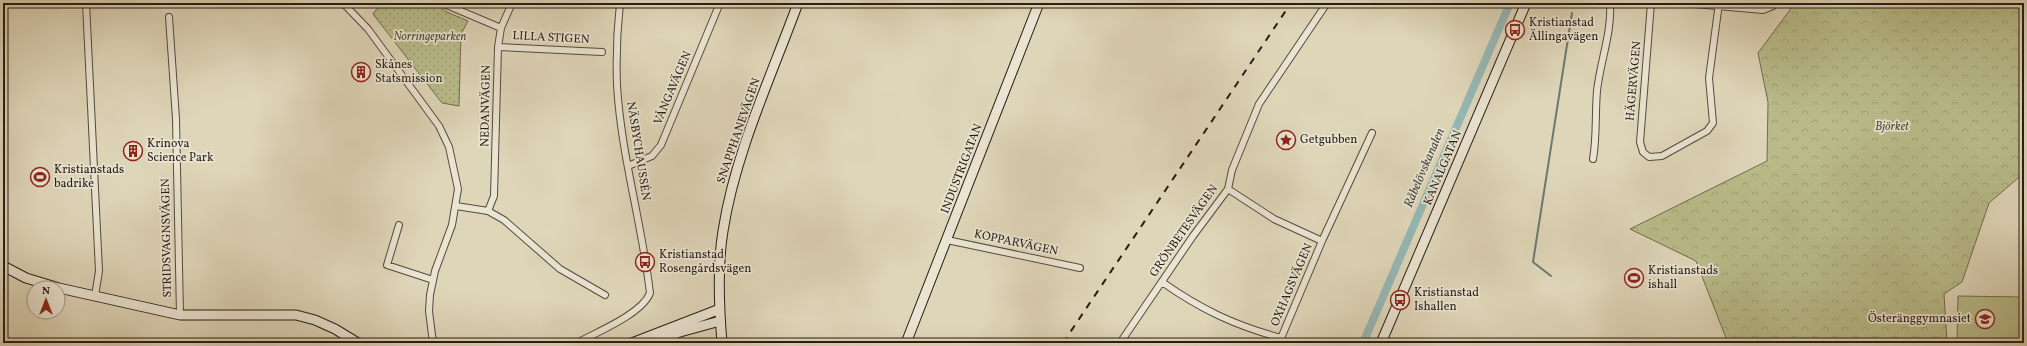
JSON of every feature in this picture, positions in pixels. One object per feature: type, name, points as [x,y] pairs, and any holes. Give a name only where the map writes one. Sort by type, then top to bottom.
[{"type":"street","points":[[86,3],[99,271],[95,296]]},
{"type":"street","points":[[343,3],[368,29],[439,126],[450,147],[458,189],[452,225],[433,280],[430,295],[429,311],[433,343]]},
{"type":"street","points":[[442,3],[501,28]]},
{"type":"street","name":"NEDANVÄGEN","points":[[488,211],[494,196],[498,47],[501,28],[512,3]]},
{"type":"street","name":"NÄSBYCHAUSSÉN","points":[[577,343],[636,310],[647,301],[650,289],[628,166],[617,86],[616,55],[620,3]]},
{"type":"street","name":"VÅNGAVÄGEN","points":[[628,166],[652,156],[660,144],[720,3]]},
{"type":"street","name":"SNAPPHANEVÄGEN","points":[[722,343],[720,309],[722,232],[729,195],[738,164],[798,3]]},
{"type":"street","name":"INDUSTRIGATAN","points":[[906,343],[1039,3]]},
{"type":"street","name":"GRÖNBETESVÄGEN","points":[[1120,343],[1228,189],[1232,170],[1259,104],[1327,3]]},
{"type":"street","name":"KANALGATAN","points":[[1381,343],[1526,3]]},
{"type":"street","points":[[1593,159],[1596,140],[1595,129],[1597,92],[1601,63],[1610,26],[1610,3]]},
{"type":"street","name":"HÄGERVÄGEN","points":[[1651,3],[1640,142],[1643,152],[1648,157],[1662,156],[1706,131],[1713,123],[1709,78],[1718,5]]},
{"type":"street","points":[[1683,3],[1763,10],[1773,6],[1775,3]]},
{"type":"street","name":"STRIDSVAGNSVÄGEN","points":[[170,18],[176,120],[180,315]]},
{"type":"street","name":"LILLA STIGEN","points":[[498,47],[602,52]]},
{"type":"street","name":"OXHAGSVÄGEN","points":[[1162,282],[1192,303],[1222,318],[1280,341],[1322,241],[1372,133]]},
{"type":"street","name":"OXHAGSVÄGEN","points":[[1228,189],[1274,219],[1322,241]]},
{"type":"street","points":[[456,206],[488,211],[504,220],[560,269],[605,295]]},
{"type":"street","points":[[399,225],[386,265],[433,280]]},
{"type":"street","name":"KOPPARVÄGEN","points":[[947,240],[1080,268]]},
{"type":"street","name":"STRIDSVAGNSVÄGEN","points":[[3,266],[26,278],[95,296],[180,315],[296,316],[315,320],[335,329],[354,342]]},
{"type":"street","points":[[632,343],[720,309]]},
{"type":"street","points":[[648,343],[720,321]]},
{"type":"green space","name":"Norringeparken","points":[[381,3],[435,3],[447,12],[468,21],[461,34],[459,106],[442,103],[373,14]]},
{"type":"green space","name":"Björket","points":[[1795,3],[2024,3],[2024,173],[1989,203],[1962,282],[1944,294],[1947,343],[1728,343],[1696,261],[1630,229],[1767,161],[1768,102],[1758,53]]},
{"type":"green space","name":"Österänggymnasiet","points":[[1958,296],[2023,297],[2022,343],[1957,343]]},
{"type":"waterway","name":"Råbelövskanalen","points":[[1363,343],[1510,3]]},
{"type":"waterway","points":[[1551,276],[1533,262],[1572,13]]},
{"type":"railway","points":[[1063,343],[1291,3]]},
{"type":"place","name":"Kristianstad Ällingavägen","points":[[1515,30]]},
{"type":"place","name":"Skånes Statsmission","points":[[361,72]]},
{"type":"place","name":"Getgubben","points":[[1286,140]]},
{"type":"place","name":"Krinova Science Park","points":[[133,151]]},
{"type":"place","name":"Kristianstads badrike","points":[[40,177]]},
{"type":"place","name":"Kristianstad Rosengårdsvägen","points":[[645,262]]},
{"type":"place","name":"Kristianstads ishall","points":[[1634,278]]},
{"type":"place","name":"Kristianstad Ishallen","points":[[1400,300]]},
{"type":"place","name":"Österänggymnasiet","points":[[1985,319]]}]
